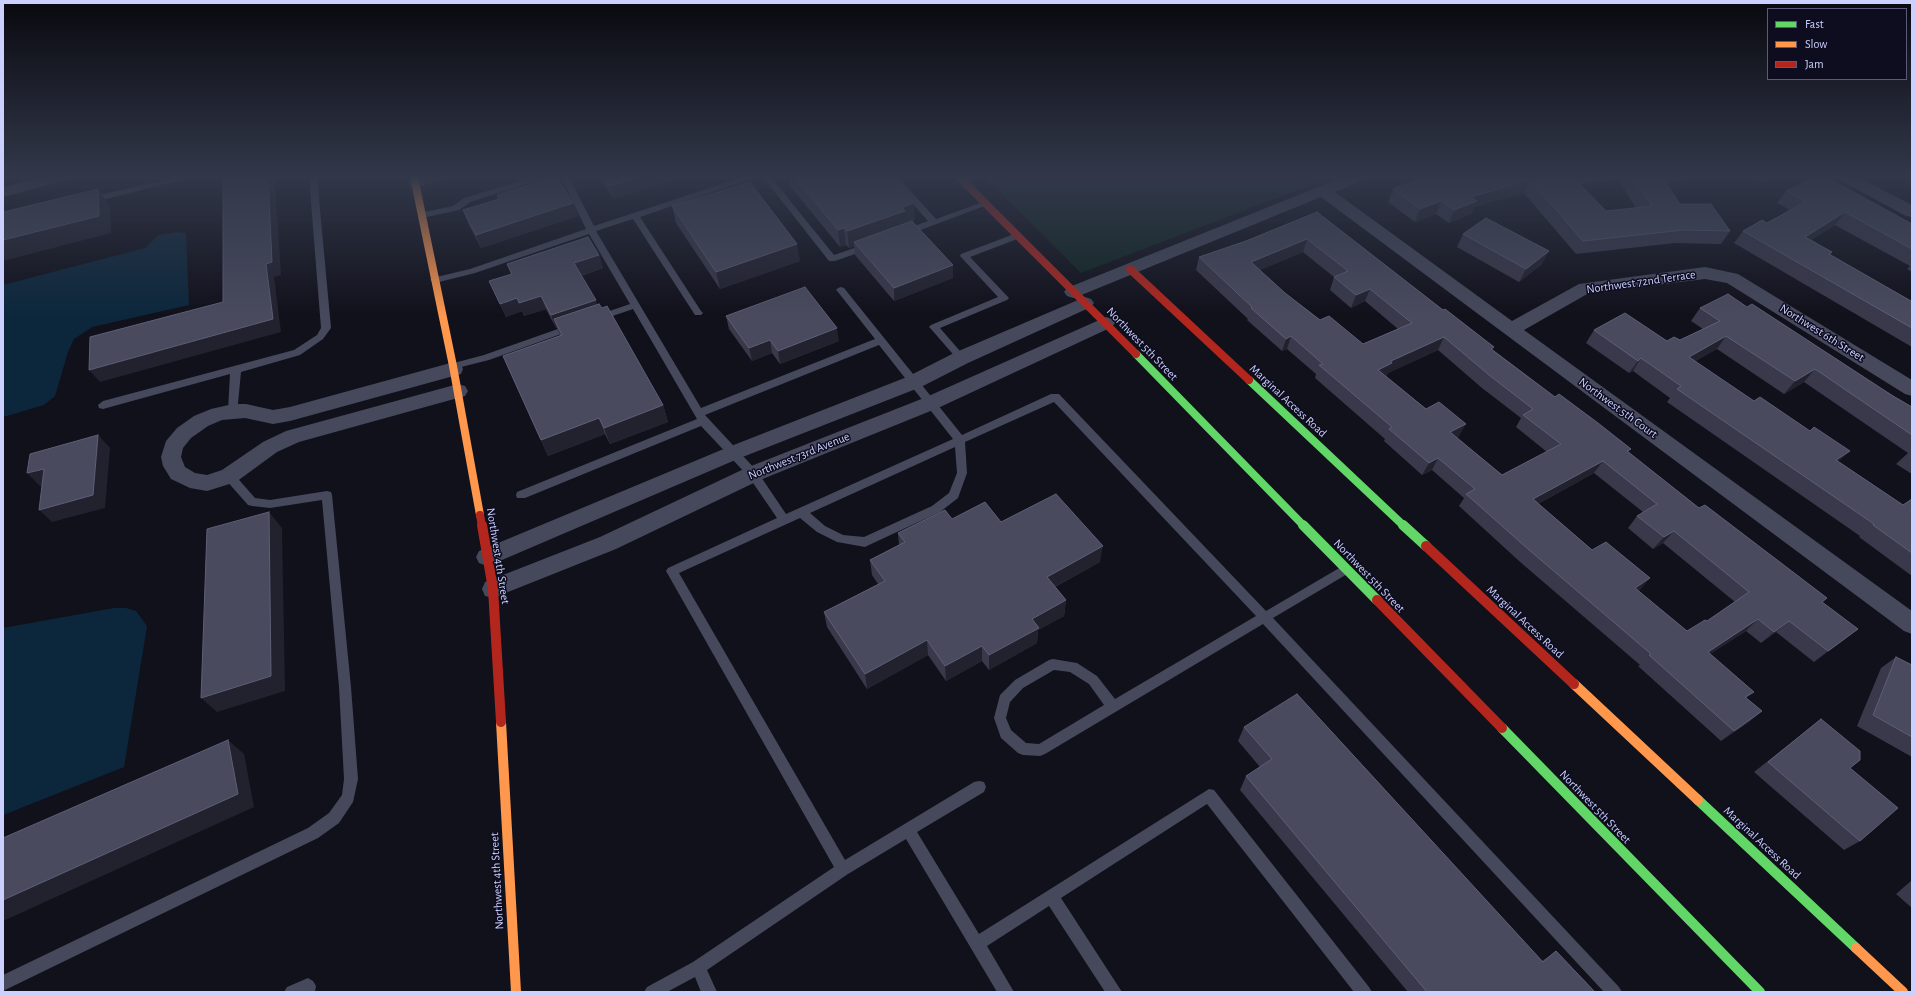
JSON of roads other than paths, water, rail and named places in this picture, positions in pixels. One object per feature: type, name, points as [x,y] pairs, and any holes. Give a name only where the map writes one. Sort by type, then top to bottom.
[{"type":"street","name":"Northwest 4th Street","points":[[424,223],[458,391],[493,589],[516,992]]},
{"type":"street","name":"Northwest 5th Street","points":[[1005,223],[1106,323],[1345,570],[1760,992]]},
{"type":"street","points":[[487,557],[733,453],[914,382],[1130,270],[1244,223]]},
{"type":"street","name":"Northwest 5th Court","points":[[1367,223],[1912,624]]},
{"type":"street","name":"Marginal Access Road","points":[[1130,270],[1903,992]]},
{"type":"street","name":"Northwest 72nd Terrace","points":[[1511,329],[1585,288],[1705,273],[1732,278]]},
{"type":"street","name":"Northwest 6th Street","points":[[1732,278],[1912,389]]},
{"type":"street","name":"Northwest 73rd Avenue","points":[[493,589],[608,543],[753,474],[931,403],[1106,323]]},
{"type":"street","points":[[453,368],[290,414],[273,417],[258,415],[246,411],[233,410],[201,421],[184,433],[173,446],[171,457],[173,466],[178,473],[190,480],[207,483],[229,476],[270,447],[293,436],[458,391]]},
{"type":"lane","points":[[103,405],[296,353],[320,337],[326,328],[317,223]]},
{"type":"lane","points":[[588,223],[701,417],[753,474],[784,520]]},
{"type":"lane","points":[[435,280],[472,271],[612,223]]},
{"type":"lane","points":[[640,223],[698,313]]},
{"type":"lane","points":[[804,223],[832,259],[875,243]]},
{"type":"lane","points":[[897,236],[930,223]]},
{"type":"lane","points":[[961,358],[934,327],[1004,298],[964,256],[1017,236]]},
{"type":"lane","points":[[801,512],[821,529],[841,538],[864,542],[936,509],[954,495],[962,473],[960,440],[841,290]]},
{"type":"lane","points":[[453,368],[486,358],[635,305]]},
{"type":"lane","points":[[521,494],[881,340]]},
{"type":"lane","points":[[233,410],[232,394],[236,370]]},
{"type":"lane","points":[[843,869],[672,571],[1055,397],[1614,992]]},
{"type":"lane","points":[[3,983],[313,833],[334,818],[348,797],[351,779],[349,740],[327,495],[270,504],[252,502],[229,476]]},
{"type":"lane","points":[[1113,707],[1093,680],[1073,667],[1053,664],[1019,684],[1004,699],[1000,718],[1006,734],[1023,749],[1040,750],[1113,707],[1264,618],[1345,570]]},
{"type":"lane","points":[[652,992],[698,967],[843,869],[978,787]]},
{"type":"lane","points":[[977,944],[1209,795],[1364,992]]},
{"type":"lane","points":[[908,830],[1006,992]]},
{"type":"lane","points":[[1051,896],[1114,992]]},
{"type":"lane","points":[[698,967],[709,992]]},
{"type":"lane","points":[[292,992],[308,986],[308,992]]},
{"type":"water","points":[[177,232],[186,233],[189,305],[92,327],[74,339],[68,352],[55,396],[44,405],[3,417],[3,285],[145,248],[159,235]]},
{"type":"water","points":[[114,608],[126,608],[136,611],[147,626],[124,767],[3,815],[3,628]]}]
